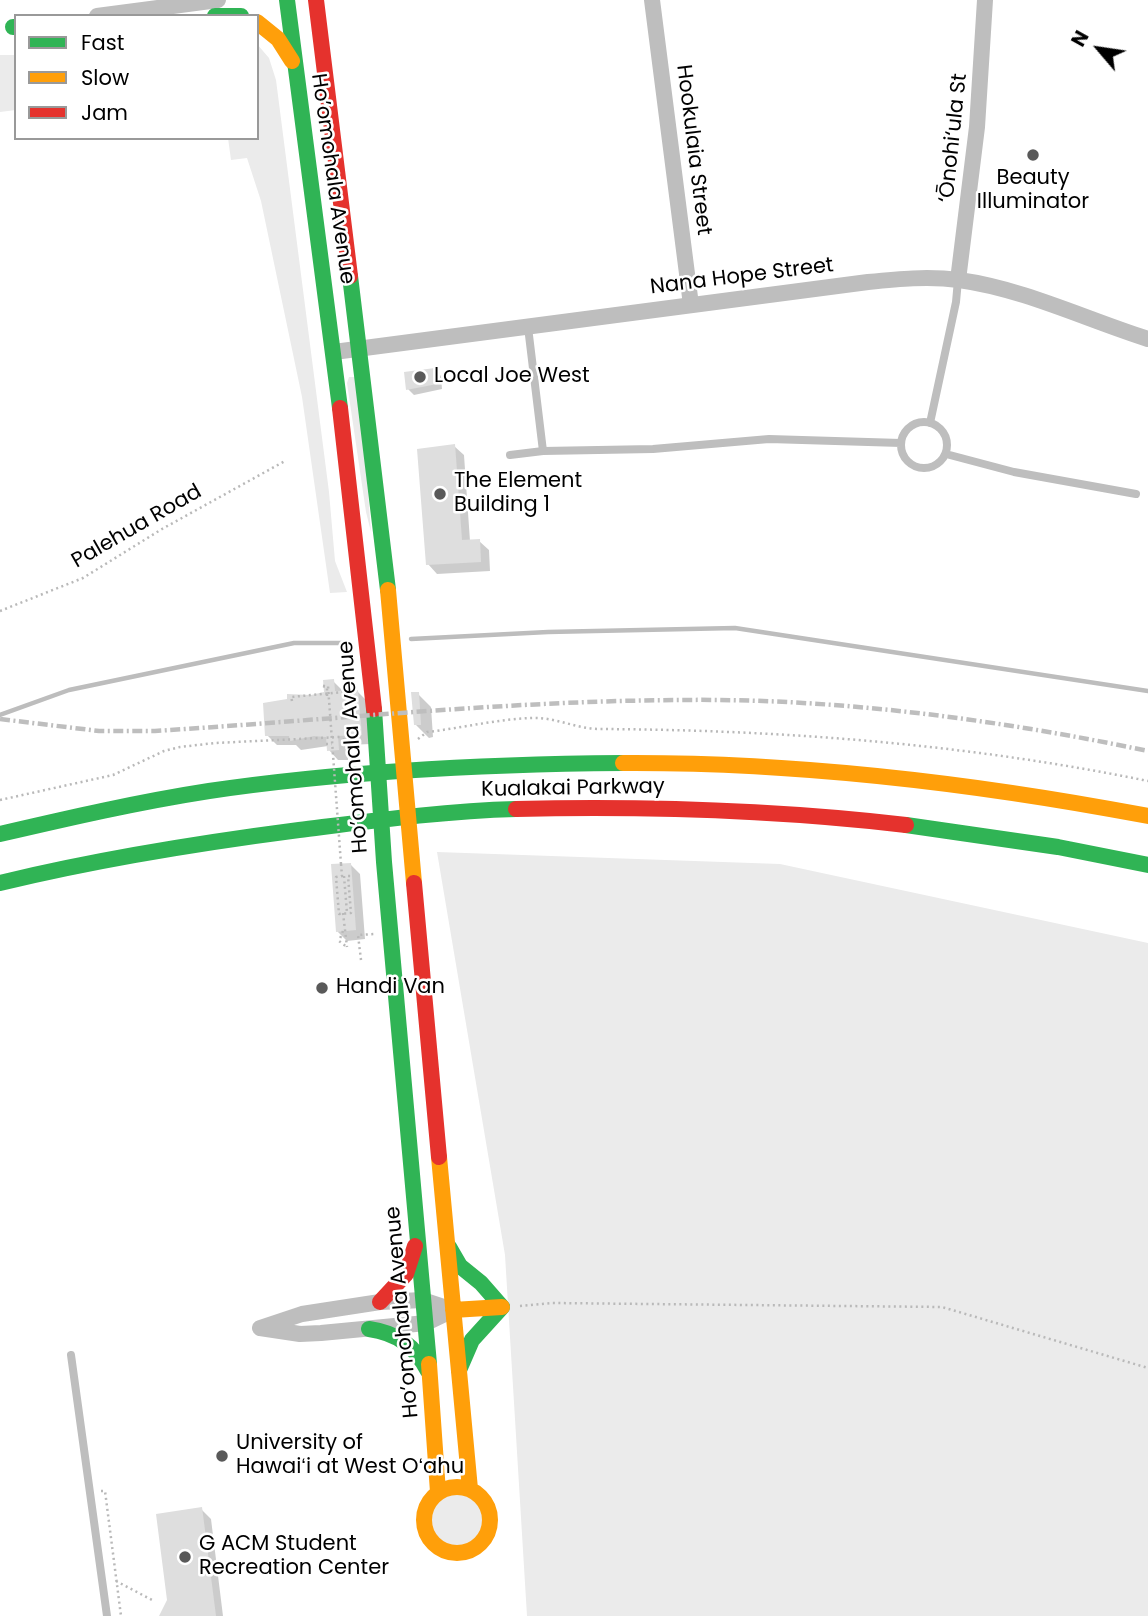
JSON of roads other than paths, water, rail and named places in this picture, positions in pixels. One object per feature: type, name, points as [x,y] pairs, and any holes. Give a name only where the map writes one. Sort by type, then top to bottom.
[{"type":"main road","name":"Ho’omohala Avenue","points":[[287,0],[334,352],[365,616],[438,1492],[425,1511],[424,1522],[426,1532],[440,1548],[460,1552],[479,1543],[489,1525],[489,1514],[486,1504],[470,1489],[385,554],[316,0]]},
{"type":"main road","points":[[259,24],[278,39],[286,50],[298,83]]},
{"type":"main road","name":"Kualakai Parkway","points":[[0,834],[170,797],[240,786],[475,766],[600,761],[797,767],[967,785],[1066,799],[1148,816]]},
{"type":"main road","name":"Kualakai Parkway","points":[[0,883],[196,845],[381,818],[595,807],[786,815],[948,831],[1092,853],[1148,865]]},
{"type":"main road","points":[[380,1302],[406,1274],[412,1261],[417,1236]]},
{"type":"main road","points":[[447,1242],[460,1266],[481,1283],[502,1307]]},
{"type":"main road","points":[[453,1310],[502,1307]]},
{"type":"main road","points":[[458,1371],[472,1340],[502,1307]]},
{"type":"main road","points":[[369,1329],[391,1333],[406,1342],[418,1354],[430,1376]]},
{"type":"main road","points":[[438,1492],[448,1488],[470,1489]]},
{"type":"street","points":[[112,14],[218,0]]},
{"type":"street","name":"Hookulaia Street","points":[[652,0],[691,305]]},
{"type":"street","name":"‘Ōnohi‘ula St","points":[[958,280],[978,113],[985,0]]},
{"type":"street","name":"Nana Hope Street","points":[[334,352],[881,280],[914,278],[958,280],[1022,295],[1148,339]]},
{"type":"street","points":[[423,1300],[453,1310],[426,1323],[369,1329],[300,1334],[260,1328],[302,1314],[380,1302],[423,1300]]},
{"type":"lane","points":[[930,423],[956,302],[958,280]]},
{"type":"lane","points":[[528,327],[543,451]]},
{"type":"lane","points":[[922,422],[930,423],[943,432],[946,454],[930,468],[915,467],[904,458],[901,443],[908,429],[922,422]]},
{"type":"lane","points":[[509,455],[543,451],[653,449],[769,439],[901,443]]},
{"type":"lane","points":[[946,454],[1014,472],[1136,494]]},
{"type":"lane","points":[[72,1355],[107,1616]]},
{"type":"waterway","points":[[411,639],[548,632],[735,628],[1148,691]]},
{"type":"waterway","points":[[0,715],[69,690],[294,643],[346,643]]},
{"type":"railway","points":[[0,719],[99,731],[155,731],[549,704],[739,700],[856,707],[974,720],[1148,751]]},
{"type":"place","name":"Beauty Illuminator","points":[[1033,155]]},
{"type":"place","name":"Local Joe West","points":[[420,377]]},
{"type":"place","name":"The Element Building 1","points":[[440,494]]},
{"type":"place","name":"Handi Van","points":[[322,988]]},
{"type":"place","name":"University of Hawaiʻi at West Oʻahu","points":[[222,1456]]},
{"type":"place","name":"G ACM Student Recreation Center","points":[[185,1557]]}]
